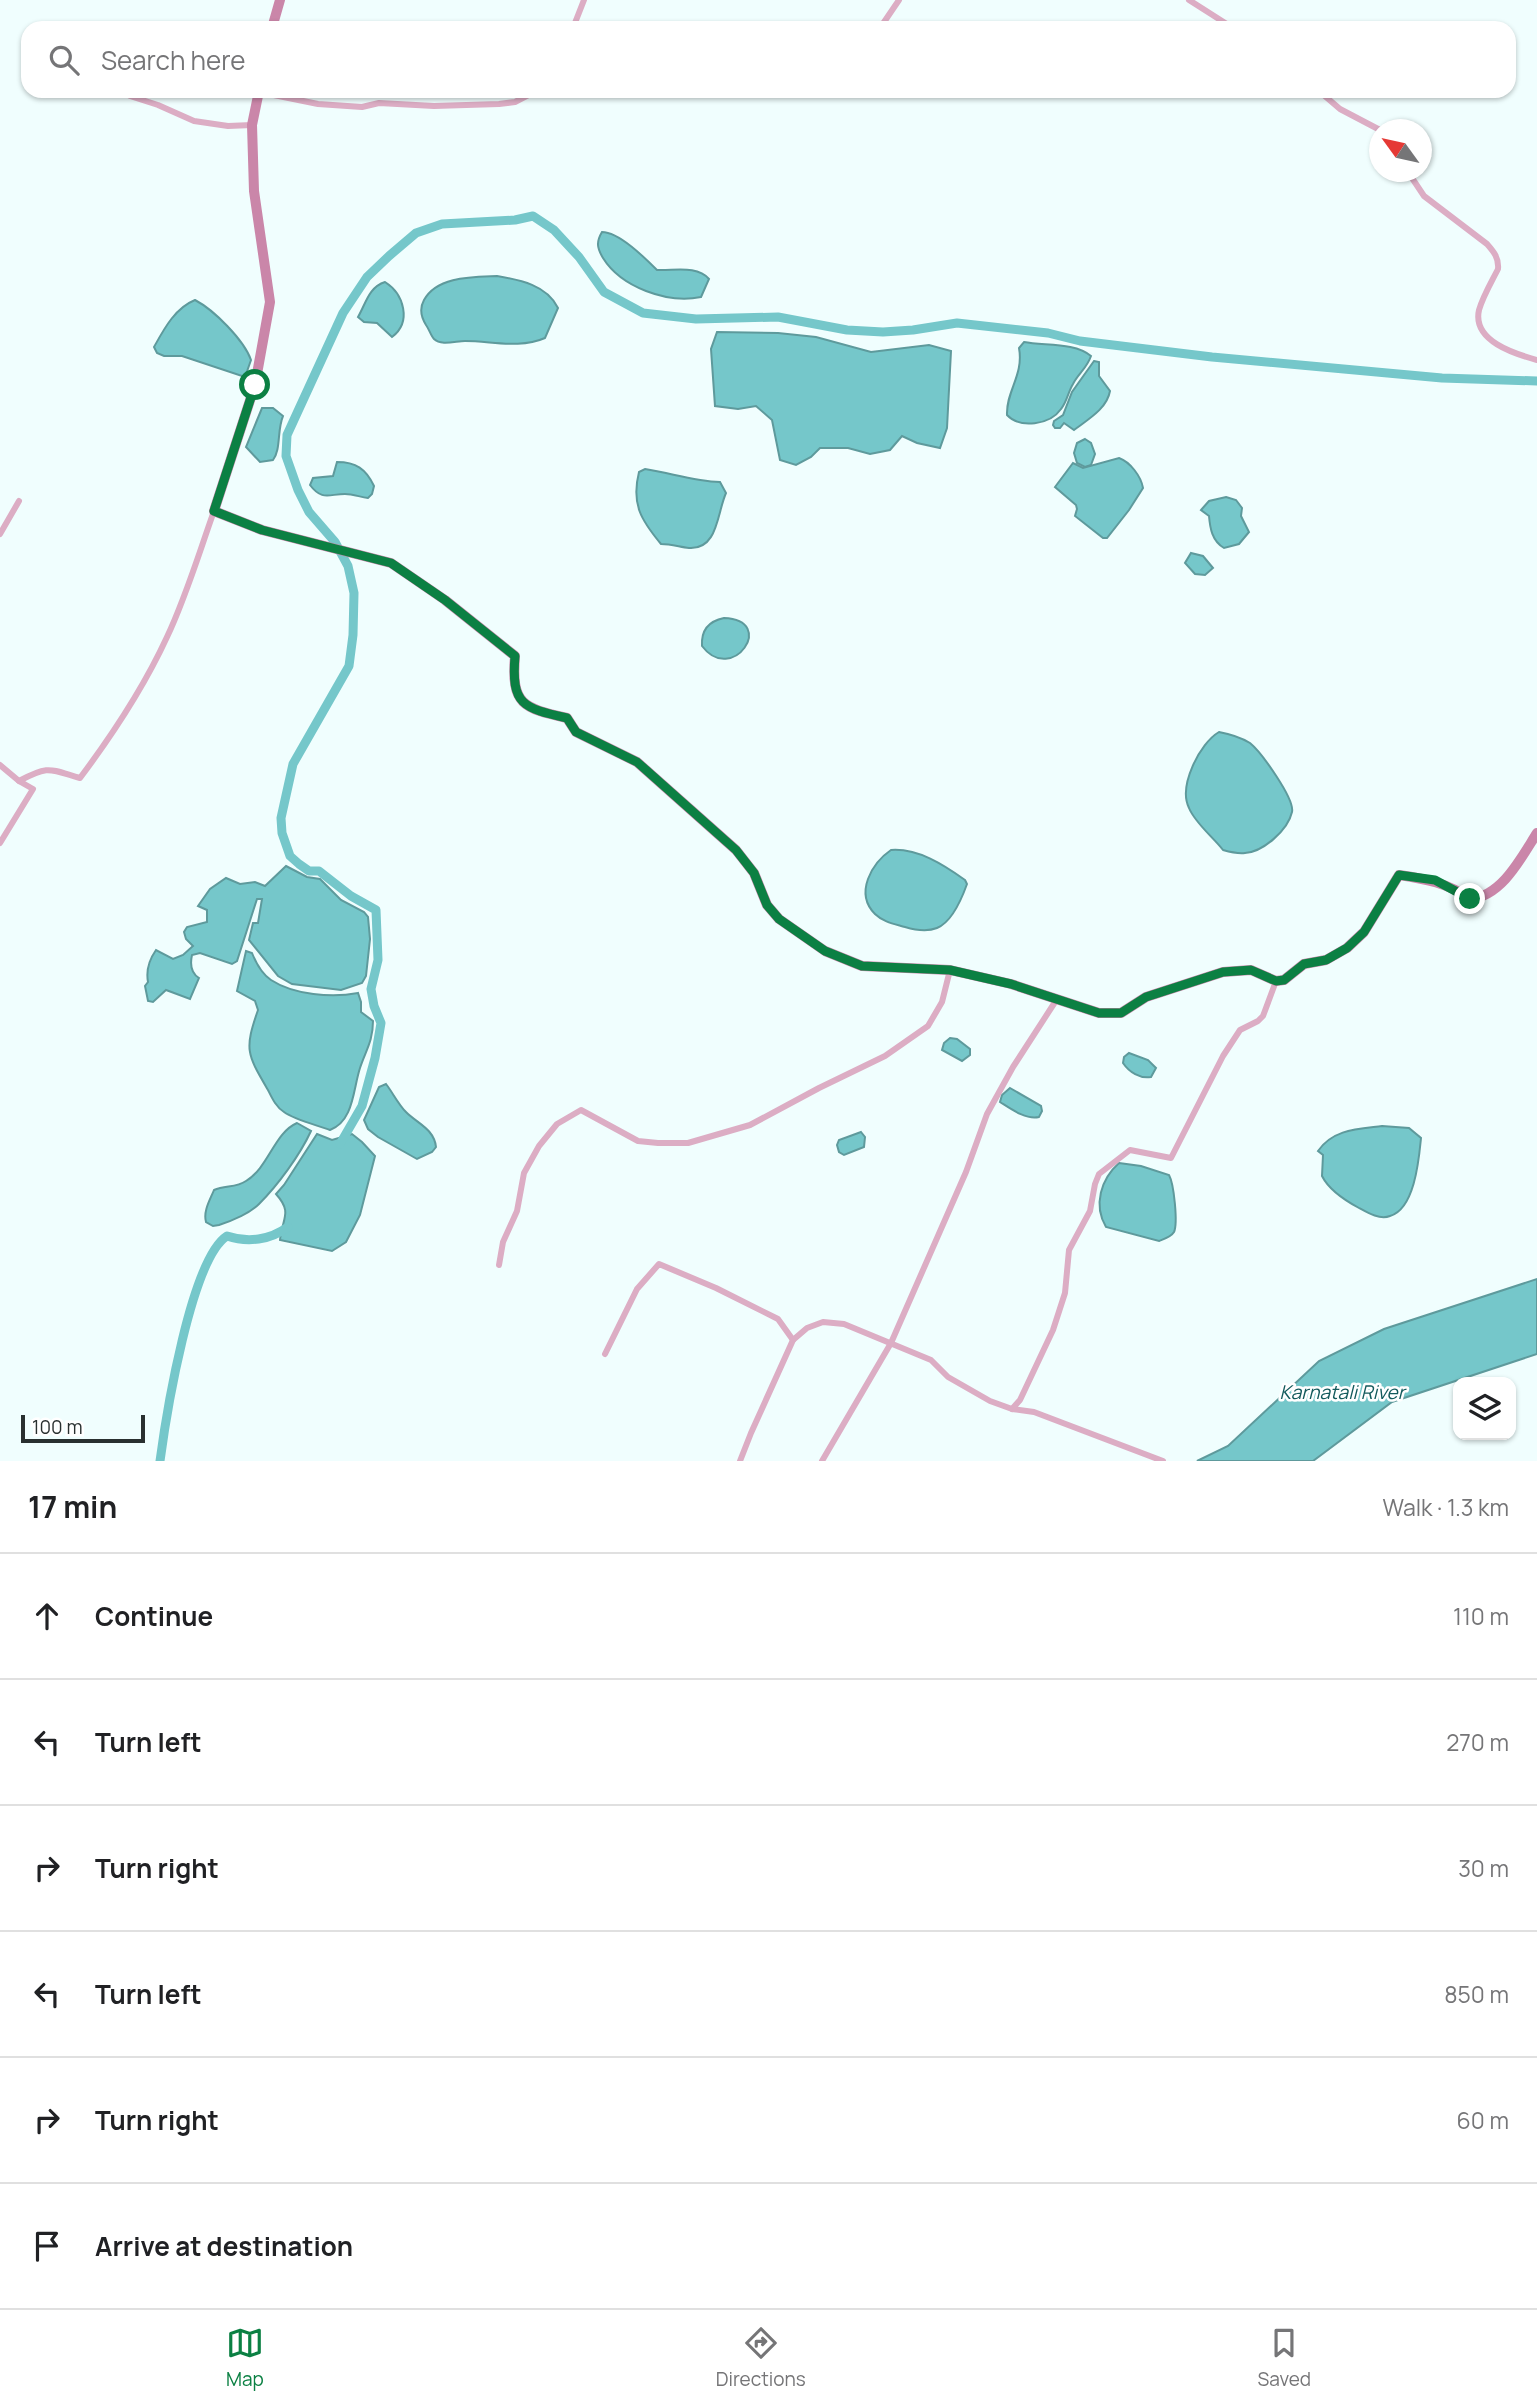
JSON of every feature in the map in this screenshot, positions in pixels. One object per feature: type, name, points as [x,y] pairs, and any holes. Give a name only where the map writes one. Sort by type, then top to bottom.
[{"type":"street","points":[[274,21],[280,0]]},
{"type":"street","points":[[576,21],[584,0]]},
{"type":"street","points":[[885,21],[900,0]]},
{"type":"street","points":[[1189,0],[1222,21]]},
{"type":"street","points":[[136,98],[194,121],[228,126],[251,125]]},
{"type":"street","points":[[19,781],[39,770],[49,769],[80,778],[100,751],[133,700],[167,636],[214,511],[255,385],[270,302],[254,191],[251,125],[258,98]]},
{"type":"street","points":[[288,98],[317,104],[362,107],[379,103],[434,106],[499,104],[523,98]]},
{"type":"street","points":[[1327,98],[1340,109],[1369,124]]},
{"type":"street","points":[[1415,182],[1424,196],[1488,244],[1499,261],[1479,310],[1483,330],[1503,349],[1537,360]]},
{"type":"street","points":[[0,534],[19,501]]},
{"type":"street","points":[[214,511],[262,530],[391,563],[445,600],[515,656],[513,682],[518,698],[534,710],[567,718],[576,732],[637,762],[736,850],[754,873],[767,905],[779,919],[825,951],[862,966],[950,970],[1011,984],[1099,1013],[1121,1013],[1146,997],[1223,972],[1251,970],[1276,981],[1284,980],[1304,964],[1326,960],[1347,948],[1364,932],[1399,875],[1435,880],[1470,899],[1487,895],[1511,873],[1537,833]]},
{"type":"street","points":[[0,765],[33,789],[0,844]]},
{"type":"street","points":[[499,1265],[503,1242],[517,1211],[524,1173],[539,1146],[557,1124],[581,1110],[638,1141],[658,1143],[688,1143],[750,1125],[885,1056],[928,1026],[942,1002],[950,970]]},
{"type":"street","points":[[1012,1409],[1020,1400],[1053,1330],[1065,1293],[1069,1250],[1090,1211],[1095,1184],[1100,1174],[1130,1150],[1171,1158],[1200,1099],[1240,1030],[1263,1016],[1276,981]]},
{"type":"street","points":[[822,1461],[891,1343],[966,1172],[986,1114],[1057,999]]},
{"type":"street","points":[[605,1354],[637,1289],[659,1264],[716,1287],[778,1319],[793,1340]]},
{"type":"street","points":[[740,1461],[793,1340],[807,1328],[824,1322],[844,1324],[931,1360],[948,1377],[990,1401],[1012,1409],[1034,1412],[1163,1461]]},
{"type":"water","points":[[602,232],[624,241],[657,270],[692,270],[704,275],[709,279],[701,297],[674,298],[633,285],[603,258],[598,245]]},
{"type":"water","points":[[497,276],[532,285],[553,300],[558,308],[545,338],[516,344],[465,341],[445,343],[434,339],[421,313],[422,303],[430,292],[456,279]]},
{"type":"water","points":[[385,282],[397,294],[403,308],[402,324],[392,337],[377,323],[364,322],[358,317],[375,288]]},
{"type":"water","points":[[195,300],[219,318],[242,344],[251,360],[245,377],[182,356],[164,356],[157,353],[154,347],[171,320],[182,308]]},
{"type":"water","points":[[717,332],[816,337],[871,352],[929,345],[951,351],[947,428],[940,448],[917,443],[902,436],[890,450],[870,454],[848,448],[820,448],[811,457],[796,465],[780,460],[772,420],[756,406],[738,409],[715,406],[711,349]]},
{"type":"water","points":[[1024,342],[1068,346],[1091,356],[1061,409],[1043,422],[1019,422],[1007,415],[1007,406],[1019,366],[1019,348]]},
{"type":"water","points":[[1094,361],[1099,362],[1099,376],[1110,391],[1105,403],[1096,414],[1074,430],[1064,423],[1060,428],[1055,428],[1054,421],[1063,415],[1072,392]]},
{"type":"water","points":[[262,408],[273,408],[283,416],[273,460],[260,462],[246,447]]},
{"type":"water","points":[[1085,439],[1091,443],[1095,454],[1091,465],[1085,467],[1077,463],[1074,453],[1077,443]]},
{"type":"water","points":[[1119,458],[1134,470],[1143,488],[1107,538],[1103,538],[1075,516],[1076,505],[1055,487],[1073,463],[1083,468]]},
{"type":"water","points":[[337,462],[355,465],[368,475],[374,486],[368,498],[348,494],[326,496],[314,490],[310,485],[313,478],[333,476]]},
{"type":"water","points":[[645,469],[720,482],[726,493],[715,529],[706,543],[689,548],[661,544],[643,519],[637,503],[639,472]]},
{"type":"water","points":[[1226,497],[1236,500],[1242,508],[1241,516],[1249,532],[1239,544],[1224,548],[1214,538],[1209,516],[1201,510],[1209,501]]},
{"type":"water","points":[[1191,553],[1203,556],[1213,568],[1205,575],[1195,574],[1185,563]]},
{"type":"water","points":[[724,618],[740,621],[748,629],[749,638],[745,648],[726,659],[714,656],[702,646],[707,627]]},
{"type":"water","points":[[1219,732],[1242,739],[1255,748],[1269,765],[1292,806],[1290,819],[1280,833],[1252,852],[1223,850],[1195,819],[1186,799],[1189,777],[1198,755]]},
{"type":"water","points":[[891,850],[921,855],[965,880],[967,884],[959,902],[942,925],[929,930],[909,928],[882,919],[869,906],[866,897],[868,879],[872,870]]},
{"type":"water","points":[[286,866],[307,877],[320,879],[341,900],[368,917],[370,939],[366,976],[362,983],[341,990],[292,984],[278,976],[249,940],[253,923],[258,923],[262,899],[257,899],[237,961],[232,964],[200,953],[192,955],[192,968],[199,978],[190,999],[166,990],[153,1002],[148,1001],[145,986],[148,982],[150,962],[156,950],[173,959],[193,946],[186,939],[184,932],[187,927],[207,922],[207,910],[198,906],[210,889],[226,878],[240,884],[255,882],[265,886]]},
{"type":"water","points":[[246,951],[252,953],[268,978],[280,985],[325,995],[358,993],[361,1012],[373,1021],[370,1040],[348,1112],[338,1126],[330,1130],[281,1110],[256,1068],[249,1043],[258,1010],[255,1001],[237,991]]},
{"type":"water","points":[[950,1038],[957,1039],[970,1049],[970,1055],[962,1061],[942,1050],[944,1043]]},
{"type":"water","points":[[1129,1053],[1148,1060],[1156,1068],[1151,1077],[1139,1076],[1125,1066],[1124,1057]]},
{"type":"water","points":[[386,1084],[403,1109],[432,1136],[436,1147],[432,1152],[417,1159],[368,1129],[364,1120],[379,1087]]},
{"type":"water","points":[[1010,1088],[1041,1106],[1039,1117],[1024,1115],[1000,1102],[1002,1095]]},
{"type":"water","points":[[297,1123],[311,1131],[295,1160],[266,1196],[246,1214],[235,1219],[213,1226],[206,1222],[206,1210],[214,1190],[242,1183],[254,1175],[283,1134]]},
{"type":"water","points":[[1382,1126],[1409,1128],[1421,1138],[1417,1170],[1410,1194],[1398,1211],[1382,1217],[1354,1205],[1329,1186],[1322,1176],[1323,1155],[1318,1151],[1339,1134]]},
{"type":"water","points":[[861,1132],[865,1137],[864,1147],[844,1155],[839,1152],[839,1140]]},
{"type":"water","points":[[317,1134],[332,1140],[352,1134],[375,1156],[360,1215],[346,1242],[332,1251],[280,1240],[285,1211],[276,1194]]},
{"type":"water","points":[[1119,1163],[1141,1166],[1169,1175],[1175,1212],[1175,1227],[1171,1235],[1159,1241],[1106,1227],[1100,1210],[1101,1193],[1108,1177]]},
{"type":"water","name":"Karnatali River","points":[[1537,1279],[1537,1354],[1468,1377],[1453,1377],[1453,1382],[1392,1402],[1313,1461],[1197,1461],[1228,1446],[1319,1361],[1384,1329]]},
{"type":"waterway","points":[[340,1144],[362,1106],[381,1023],[371,989],[378,960],[376,910],[351,896],[319,871],[309,871],[290,856],[282,833],[281,818],[293,764],[349,666],[354,593],[348,566],[335,542],[309,512],[298,490],[286,456],[287,435],[343,313],[367,277],[416,233],[442,224],[515,220],[533,216],[554,230],[579,257],[604,292],[643,313],[696,319],[778,317],[847,330],[883,332],[957,323],[1048,333],[1080,341],[1212,357],[1442,378],[1537,381]]},
{"type":"waterway","points":[[160,1461],[182,1340],[202,1275],[214,1250],[227,1236],[259,1239],[288,1227]]},
{"type":"route","points":[[255,385],[214,511],[262,530],[391,563],[445,600],[515,656],[513,682],[518,698],[534,710],[567,718],[576,732],[637,762],[736,850],[754,873],[767,905],[779,919],[825,951],[862,966],[950,970],[1011,984],[1099,1013],[1121,1013],[1146,997],[1223,972],[1251,970],[1276,981],[1284,980],[1304,964],[1326,960],[1347,948],[1364,932],[1399,875],[1435,880],[1470,899]]}]
